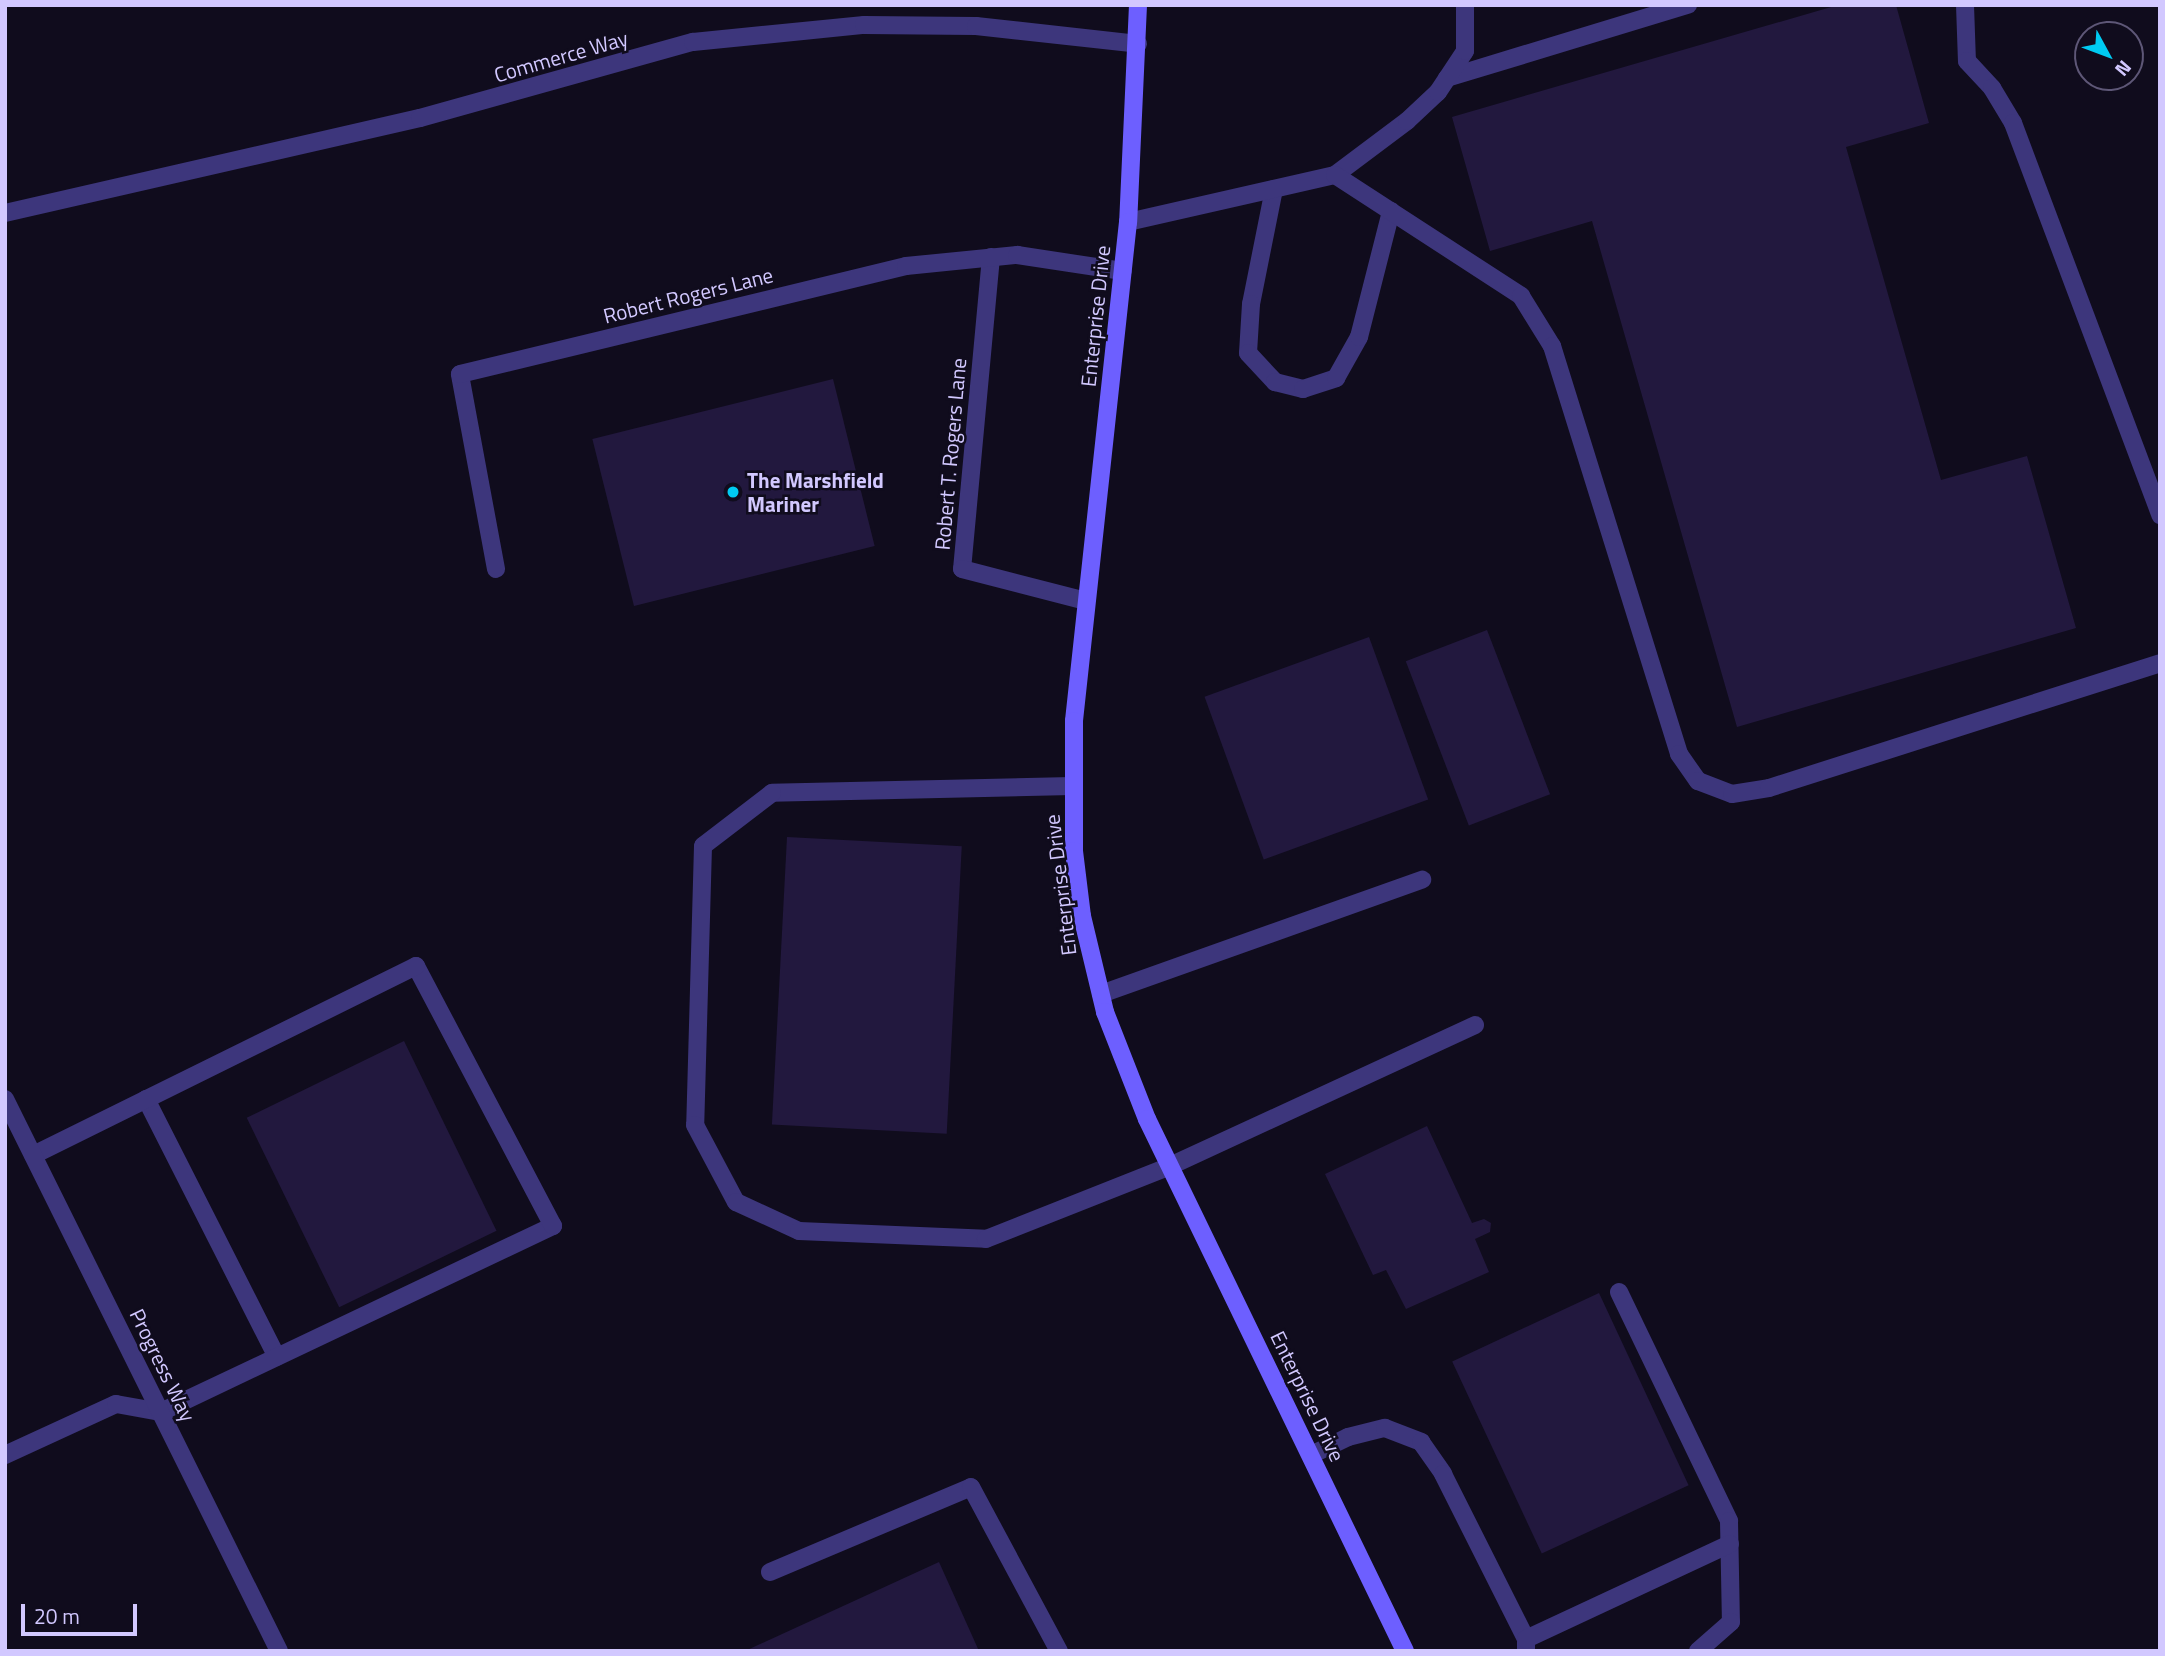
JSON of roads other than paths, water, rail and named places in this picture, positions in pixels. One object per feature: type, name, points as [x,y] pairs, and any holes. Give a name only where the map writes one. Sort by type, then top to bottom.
[{"type":"street","name":"Enterprise Drive","points":[[1138,5],[1128,222],[1086,601],[1072,786],[1082,916],[1101,995],[1121,1058],[1170,1166],[1405,1651]]},
{"type":"street","points":[[1128,222],[1335,174],[1407,121],[1447,78],[1465,51],[1465,5]]},
{"type":"street","points":[[1447,78],[1688,5]]},
{"type":"street","points":[[1965,5],[1967,61],[1992,88],[2013,123],[2160,515]]},
{"type":"street","name":"Commerce Way","points":[[5,213],[420,118],[693,42],[864,25],[948,25],[1138,44]]},
{"type":"street","points":[[1335,174],[1521,296],[1552,346],[1679,754],[1698,781],[1732,793],[1769,788],[2160,663]]},
{"type":"street","points":[[1274,189],[1251,304],[1248,353],[1275,382],[1303,389],[1336,378],[1359,337],[1391,211]]},
{"type":"street","name":"Robert Rogers Lane","points":[[496,569],[460,374],[906,266],[1017,255],[1123,271]]},
{"type":"street","name":"Robert T. Rogers Lane","points":[[991,257],[962,569],[1086,601]]},
{"type":"street","points":[[1072,786],[772,793],[703,846],[695,1125],[736,1202],[799,1231],[986,1239],[1170,1166],[1475,1025]]},
{"type":"street","points":[[1101,995],[1422,880]]},
{"type":"street","points":[[5,1455],[116,1404],[161,1412],[553,1226],[416,966],[33,1155]]},
{"type":"street","name":"Progress Way","points":[[5,1099],[279,1651]]},
{"type":"street","points":[[146,1099],[277,1357]]},
{"type":"street","points":[[1619,1292],[1729,1521],[1731,1622],[1698,1651]]},
{"type":"street","points":[[1311,1455],[1348,1437],[1385,1428],[1421,1442],[1443,1474],[1526,1645],[1730,1544]]},
{"type":"street","points":[[769,1572],[971,1487],[1059,1651]]},
{"type":"place","name":"The Marshfield Mariner","points":[[733,492]]}]
